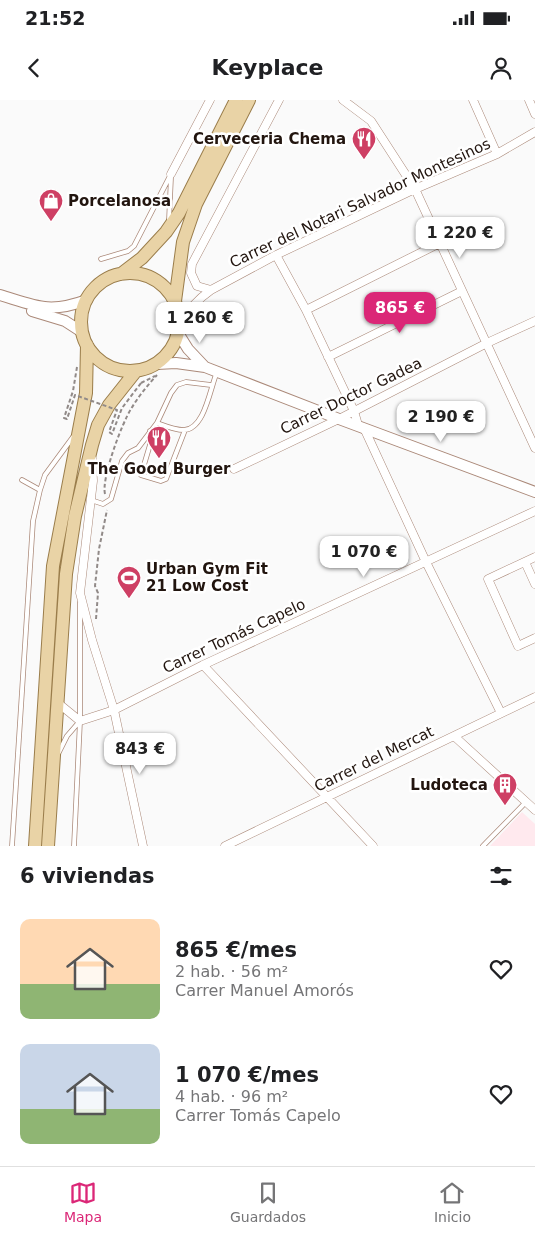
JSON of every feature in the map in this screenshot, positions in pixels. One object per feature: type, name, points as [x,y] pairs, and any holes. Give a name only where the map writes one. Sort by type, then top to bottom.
[{"type":"main road","points":[[138,377],[102,363],[93,355],[82,332],[83,310],[93,291],[101,283],[121,274],[142,258],[166,232],[179,213],[236,100]]},
{"type":"main road","points":[[175,301],[183,242],[196,204],[249,100]]},
{"type":"main road","points":[[48,846],[66,574],[75,516],[92,445],[98,425],[106,409],[138,377],[157,370],[170,351],[179,328],[179,316],[175,301],[169,292],[152,278],[137,274],[121,274]]},
{"type":"main road","points":[[35,846],[53,566],[86,393],[87,345]]},
{"type":"street","points":[[172,174],[210,100]]},
{"type":"street","points":[[211,290],[197,286],[191,273],[192,264],[279,100]]},
{"type":"street","points":[[343,100],[371,120],[415,189],[535,448]]},
{"type":"street","points":[[473,100],[497,154]]},
{"type":"street","points":[[529,100],[535,114]]},
{"type":"street","name":"Carrer del Notari Salvador Montesinos","points":[[179,328],[192,307],[202,296],[211,290],[276,255],[415,189],[497,154],[535,132]]},
{"type":"street","points":[[306,310],[440,243]]},
{"type":"street","points":[[276,255],[306,310],[426,562],[501,713]]},
{"type":"street","points":[[328,357],[462,291]]},
{"type":"street","points":[[0,295],[38,307],[56,309],[87,300]]},
{"type":"street","points":[[0,302],[65,321],[82,332]]},
{"type":"street","name":"Carrer Doctor Gadea","points":[[234,469],[535,321]]},
{"type":"street","points":[[179,328],[188,349],[205,367]]},
{"type":"street","points":[[157,370],[176,363],[205,367],[338,419],[535,492]]},
{"type":"street","points":[[92,445],[93,481],[80,593],[92,640],[114,710],[143,846]]},
{"type":"street","name":"Carrer Tomás Capelo","points":[[80,721],[114,710],[203,665],[535,511]]},
{"type":"street","points":[[535,557],[488,579],[518,646],[535,638]]},
{"type":"street","points":[[525,562],[535,584]]},
{"type":"street","points":[[203,665],[373,846]]},
{"type":"street","name":"Carrer del Mercat","points":[[225,846],[535,697]]},
{"type":"street","points":[[58,703],[80,721]]},
{"type":"street","points":[[454,736],[535,810]]},
{"type":"lane","points":[[166,232],[170,215],[172,174]]},
{"type":"lane","points":[[100,259],[128,250],[134,246],[172,174]]},
{"type":"lane","points":[[157,423],[185,430],[195,426],[202,416],[216,372]]},
{"type":"lane","points":[[91,500],[103,504],[111,499],[122,461],[128,453],[138,448],[157,423],[171,393],[178,385],[186,382],[212,385]]},
{"type":"lane","points":[[12,846],[33,521],[45,475],[79,429]]},
{"type":"lane","points":[[150,431],[152,438],[141,475],[161,482],[166,479],[185,430]]},
{"type":"lane","points":[[22,480],[40,490]]},
{"type":"lane","points":[[74,846],[80,721],[80,593]]},
{"type":"lane","points":[[54,763],[67,736],[80,721]]},
{"type":"lane","points":[[483,846],[526,802]]},
{"type":"path","points":[[77,367],[73,391],[64,418],[67,419],[75,395],[117,410],[109,432],[112,434],[122,408],[138,377],[157,370]]},
{"type":"shaded area","points":[[522,812],[535,824],[535,846],[490,846]]},
{"type":"place","name":"Cerveceria Chema","points":[[364,160]]},
{"type":"place","name":"Porcelanosa","points":[[51,222]]},
{"type":"place","name":"The Good Burger","points":[[159,459]]},
{"type":"place","name":"Urban Gym Fit 21 Low Cost","points":[[129,599]]},
{"type":"place","name":"Ludoteca","points":[[505,806]]}]
